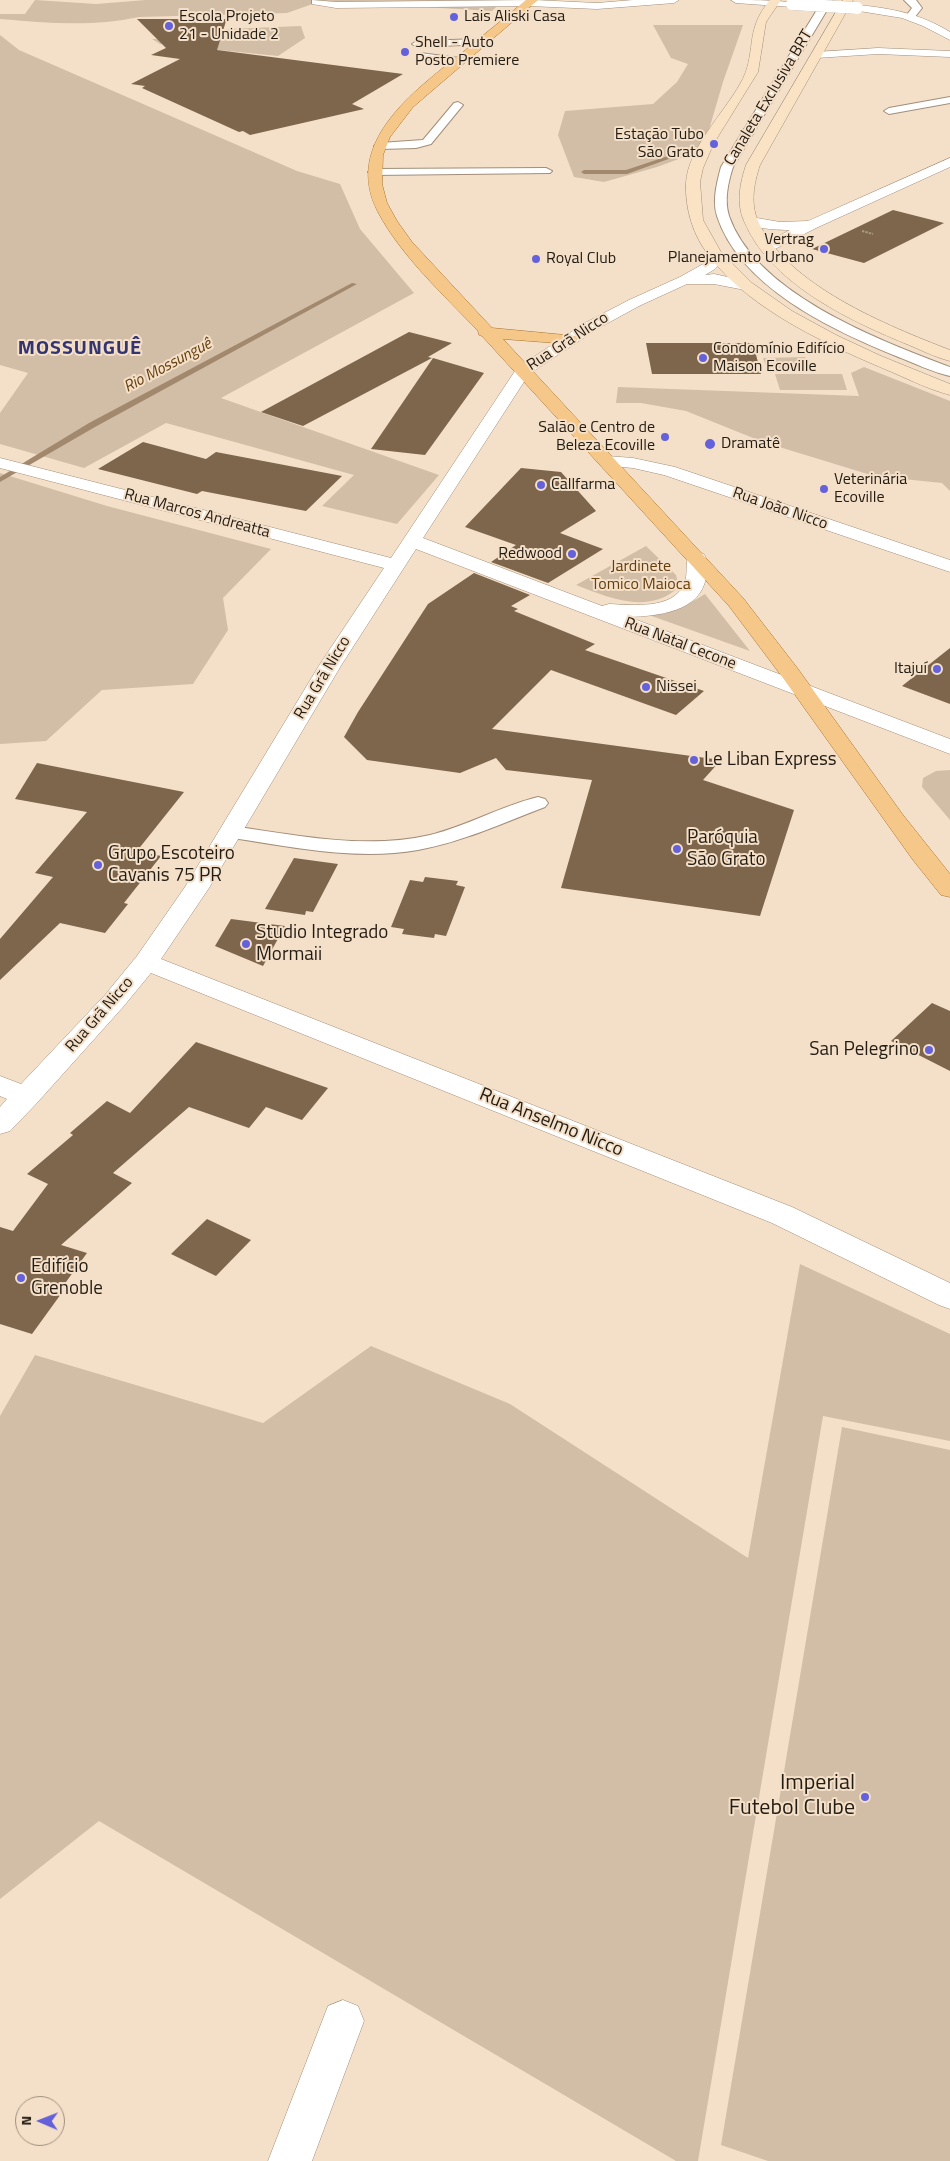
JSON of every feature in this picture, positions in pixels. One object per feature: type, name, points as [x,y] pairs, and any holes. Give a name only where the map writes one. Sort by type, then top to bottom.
[{"type":"main road","points":[[531,1],[459,61],[404,110],[393,123],[380,146],[374,172],[376,190],[382,206],[397,232],[485,332],[608,461],[697,558],[763,634],[908,838],[950,890]]},
{"type":"main road","points":[[485,332],[570,339]]},
{"type":"street","points":[[318,0],[316,2],[336,5],[531,1],[597,6],[674,0]]},
{"type":"street","points":[[736,0],[774,1],[792,4],[853,4],[911,16],[931,25],[950,37]]},
{"type":"street","points":[[774,1],[759,23],[750,78],[697,164],[693,184],[693,202],[702,234],[718,258],[745,285],[801,322],[835,341],[903,372],[950,390]]},
{"type":"street","points":[[853,4],[828,35],[750,173],[746,195],[751,222],[768,247],[792,272],[830,300],[880,326],[950,356]]},
{"type":"street","points":[[828,35],[846,44],[878,51]]},
{"type":"street","points":[[913,52],[929,48],[950,37]]},
{"type":"street","points":[[816,55],[878,51],[950,54]]},
{"type":"street","points":[[768,247],[811,225],[950,162]]},
{"type":"street","points":[[751,222],[780,226],[811,225]]},
{"type":"street","name":"Rua Grã Nicco","points":[[0,1124],[83,1037],[146,962],[197,888],[232,832],[331,664],[522,372],[570,339],[613,313],[685,280],[710,266],[718,258]]},
{"type":"street","name":"Rua Grã Nicco","points":[[685,280],[714,279],[745,285]]},
{"type":"street","name":"Rua João Nicco","points":[[608,461],[633,463],[669,471],[950,566]]},
{"type":"street","name":"Rua Marcos Andreatta","points":[[3,463],[395,565]]},
{"type":"street","name":"Rua Natal Cecone","points":[[411,540],[950,747]]},
{"type":"street","points":[[590,609],[645,610],[678,602],[688,595],[694,585],[697,572],[697,558]]},
{"type":"street","name":"Rua Anselmo Nicco","points":[[146,962],[782,1214],[950,1297]]},
{"type":"street","points":[[0,1085],[26,1097]]},
{"type":"street","points":[[290,2161],[343,2021]]},
{"type":"lane","name":"Canaleta Exclusiva BRT","points":[[828,0],[727,167],[721,197],[723,215],[732,238],[746,258],[781,289],[823,315],[866,338],[950,372]]},
{"type":"lane","points":[[909,0],[915,3],[917,8],[911,16]]},
{"type":"lane","points":[[416,44],[482,42]]},
{"type":"lane","points":[[420,56],[459,61]]},
{"type":"lane","points":[[889,111],[950,100]]},
{"type":"lane","points":[[380,146],[416,145],[428,142],[440,125],[458,106]]},
{"type":"lane","points":[[374,172],[546,171]]},
{"type":"lane","points":[[232,832],[355,848],[401,846],[449,836],[538,803]]},
{"type":"green space","points":[[35,0],[96,4],[146,0],[503,0],[492,11],[321,1],[287,13],[139,17],[87,23],[52,23],[0,19],[0,14],[25,14]]},
{"type":"green space","points":[[653,25],[743,25],[723,82],[703,150],[657,167],[604,182],[574,177],[558,135],[565,111],[653,104],[677,82],[688,64],[671,58]]},
{"type":"green space","points":[[301,26],[305,38],[278,56],[160,44],[152,39],[193,40],[204,30]]},
{"type":"green space","points":[[0,35],[19,50],[297,171],[340,184],[360,229],[414,293],[221,398],[439,475],[397,524],[322,506],[354,475],[166,423],[84,468],[0,444],[0,413],[28,373],[0,365]]},
{"type":"green space","points":[[805,357],[810,368],[767,369],[763,358]]},
{"type":"green space","points":[[864,367],[950,401],[950,491],[942,483],[874,476],[763,442],[686,411],[641,403],[616,403],[618,387],[859,396],[851,373]]},
{"type":"green space","points":[[775,374],[842,374],[847,390],[780,390]]},
{"type":"green space","points":[[0,473],[107,506],[271,549],[223,598],[228,630],[193,684],[102,690],[46,741],[0,744]]},
{"type":"green space","name":"Jardinete Tomico Maioca","points":[[646,546],[676,575],[679,587],[667,595],[655,600],[629,601],[615,599],[576,585]]},
{"type":"green space","points":[[705,594],[750,651],[646,614],[685,606]]},
{"type":"green space","points":[[950,770],[950,820],[922,787],[923,778],[936,771]]},
{"type":"green space","points":[[800,1264],[950,1334],[950,1441],[823,1416],[698,2161],[676,2161],[99,1821],[0,1899],[0,1416],[35,1355],[263,1423],[371,1346],[510,1404],[748,1558]]},
{"type":"green space","name":"Imperial Futebol Clube","points":[[842,1427],[950,1450],[950,2161],[768,2161],[721,2145]]},
{"type":"building","points":[[227,18],[217,50],[403,74],[352,104],[364,109],[250,135],[243,131],[239,132],[142,88],[145,86],[131,84],[180,59],[151,55],[166,48],[137,19],[177,19],[197,23],[216,23]]},
{"type":"building","points":[[893,210],[944,223],[864,263],[812,249]]},
{"type":"building","points":[[409,332],[452,343],[428,357],[432,358],[303,426],[261,412]]},
{"type":"building","name":"Condomínio Edifício Maison Ecoville","points":[[646,343],[753,343],[761,374],[652,374]]},
{"type":"building","points":[[433,358],[484,373],[425,455],[371,449]]},
{"type":"building","points":[[143,442],[206,459],[216,452],[342,476],[306,511],[202,491],[197,494],[98,469]]},
{"type":"building","points":[[521,468],[561,472],[596,511],[560,533],[603,549],[548,583],[491,562],[516,545],[465,527]]},
{"type":"building","points":[[474,573],[530,595],[511,606],[518,609],[514,611],[595,644],[585,650],[704,691],[676,715],[551,670],[492,729],[721,760],[703,780],[794,810],[760,916],[561,888],[592,780],[506,770],[496,758],[460,773],[367,760],[344,737],[358,712],[428,604]]},
{"type":"building","name":"Itajuí","points":[[950,648],[950,704],[902,686]]},
{"type":"building","points":[[37,763],[184,792],[137,851],[161,856],[124,903],[128,904],[105,933],[60,923],[0,980],[0,939],[53,877],[35,873],[87,812],[15,799]]},
{"type":"building","points":[[294,858],[338,864],[313,912],[306,911],[305,915],[265,909]]},
{"type":"building","points":[[425,877],[458,881],[456,885],[465,887],[446,936],[435,934],[434,938],[402,934],[404,929],[391,927],[410,880],[423,882]]},
{"type":"building","name":"Studio Integrado Mormaii","points":[[231,919],[285,926],[263,966],[215,946]]},
{"type":"building","name":"San Pelegrino","points":[[932,1003],[950,1011],[950,1071],[891,1041]]},
{"type":"building","points":[[196,1042],[328,1088],[302,1120],[266,1107],[249,1128],[189,1107],[113,1173],[132,1183],[61,1245],[87,1253],[58,1293],[61,1294],[32,1334],[0,1324],[0,1227],[13,1231],[48,1184],[27,1174],[73,1135],[70,1133],[107,1101],[130,1113]]},
{"type":"building","points":[[207,1219],[251,1240],[216,1276],[171,1254]]},
{"type":"waterway","name":"Rio Mossunguê","points":[[584,172],[627,172],[682,153]]},
{"type":"waterway","name":"Rio Mossunguê","points":[[0,480],[92,425],[354,284]]},
{"type":"place","name":"Lais Aliski Casa","points":[[454,17]]},
{"type":"place","name":"Escola Projeto 21 - Unidade 2","points":[[169,26]]},
{"type":"place","name":"Shell - Auto Posto Premiere","points":[[405,52]]},
{"type":"place","name":"Estação Tubo São Grato","points":[[714,144]]},
{"type":"place","name":"Vertrag Planejamento Urbano","points":[[824,249]]},
{"type":"place","name":"Royal Club","points":[[536,259]]},
{"type":"place","name":"Condomínio Edifício Maison Ecoville","points":[[703,358]]},
{"type":"place","name":"Salão e Centro de Beleza Ecoville","points":[[665,437]]},
{"type":"place","name":"Dramatê","points":[[710,444]]},
{"type":"place","name":"Callfarma","points":[[541,485]]},
{"type":"place","name":"Veterinária Ecoville","points":[[824,489]]},
{"type":"place","name":"Redwood","points":[[572,554]]},
{"type":"place","name":"Itajuí","points":[[937,669]]},
{"type":"place","name":"Nissei","points":[[646,687]]},
{"type":"place","name":"Le Liban Express","points":[[694,760]]},
{"type":"place","name":"Paróquia São Grato","points":[[677,849]]},
{"type":"place","name":"Grupo Escoteiro Cavanis 75 PR","points":[[98,865]]},
{"type":"place","name":"Studio Integrado Mormaii","points":[[246,944]]},
{"type":"place","name":"San Pelegrino","points":[[929,1050]]},
{"type":"place","name":"Edifício Grenoble","points":[[21,1278]]},
{"type":"place","name":"Imperial Futebol Clube","points":[[865,1797]]},
{"type":"district","name":"MOSSUNGUÊ","points":[[80,349]]}]
